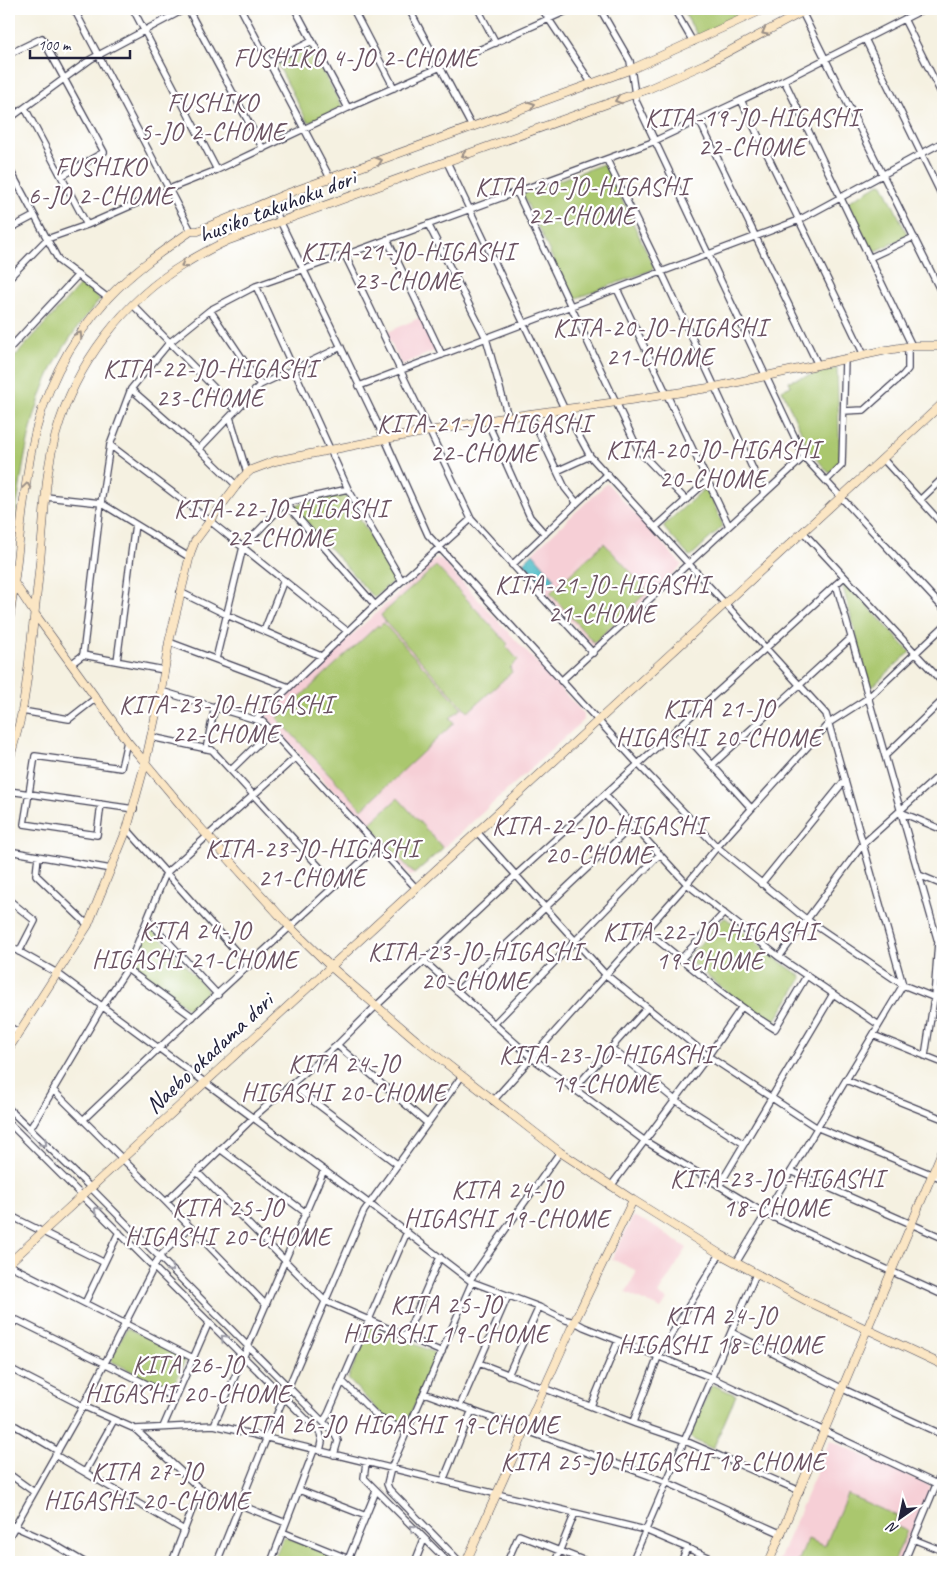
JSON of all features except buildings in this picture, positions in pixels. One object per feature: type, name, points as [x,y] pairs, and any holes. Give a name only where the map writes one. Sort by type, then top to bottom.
[{"type":"street","points":[[74,9],[191,231]]},
{"type":"street","points":[[133,9],[217,170]]},
{"type":"street","points":[[9,119],[98,55],[185,9]]},
{"type":"street","points":[[188,9],[263,149]]},
{"type":"street","points":[[241,9],[330,178]]},
{"type":"street","points":[[295,9],[348,108]]},
{"type":"street","points":[[353,9],[394,88]]},
{"type":"street","points":[[409,9],[472,127]]},
{"type":"street","points":[[478,9],[496,43]]},
{"type":"street","points":[[542,9],[592,84]]},
{"type":"street","points":[[9,278],[11,270],[47,239],[87,225],[169,188],[217,170],[304,128],[571,9]]},
{"type":"street","points":[[600,9],[630,61],[634,95],[804,456],[943,608]]},
{"type":"street","points":[[674,9],[693,42]]},
{"type":"street","name":"husiko takuhoku dori","points":[[9,622],[31,452],[51,385],[66,355],[85,326],[108,298],[138,270],[191,231],[198,231],[270,200],[632,69],[764,9]]},
{"type":"street","points":[[71,664],[83,655],[101,503],[110,445],[131,389],[169,343],[210,310],[256,286],[344,256],[655,141],[784,80],[924,9]]},
{"type":"street","points":[[805,10],[826,59],[943,296]]},
{"type":"street","name":"husiko takuhoku dori","points":[[9,762],[22,711],[50,458],[65,407],[76,381],[91,357],[133,305],[156,284],[185,263],[229,240],[634,95],[705,64],[805,10]]},
{"type":"street","points":[[904,19],[943,97]]},
{"type":"street","points":[[9,54],[42,38],[104,152],[62,176]]},
{"type":"street","points":[[864,39],[943,198]]},
{"type":"street","points":[[270,62],[312,41]]},
{"type":"street","points":[[784,80],[910,346],[908,369],[903,375],[864,410],[844,411]]},
{"type":"street","points":[[741,100],[864,355]]},
{"type":"street","points":[[25,108],[87,225]]},
{"type":"street","points":[[699,120],[818,365]]},
{"type":"street","points":[[359,386],[525,325],[799,220],[943,142]]},
{"type":"street","points":[[607,160],[662,273],[764,493]]},
{"type":"street","points":[[447,162],[564,408],[590,456],[826,714],[902,985],[736,1263]]},
{"type":"street","points":[[9,168],[59,261],[108,298]]},
{"type":"street","points":[[517,192],[639,450],[686,500]]},
{"type":"street","points":[[270,200],[385,439],[428,534],[561,681],[717,847],[806,920],[902,985],[943,1001]]},
{"type":"street","points":[[9,221],[15,226],[34,216]]},
{"type":"street","points":[[428,224],[486,338],[508,417]]},
{"type":"street","points":[[869,258],[914,237]]},
{"type":"street","points":[[387,239],[442,355]]},
{"type":"street","points":[[344,256],[401,371],[470,519],[593,653]]},
{"type":"street","points":[[9,350],[78,275]]},
{"type":"street","points":[[256,286],[348,489],[402,581]]},
{"type":"street","points":[[617,289],[729,526]]},
{"type":"street","points":[[133,305],[236,410]]},
{"type":"street","points":[[210,310],[260,385]]},
{"type":"street","points":[[9,1048],[88,925],[134,809],[189,557],[195,541],[247,473],[258,466],[275,461],[385,439],[564,408],[666,395],[910,346],[943,346]]},
{"type":"street","points":[[199,449],[260,385],[341,347]]},
{"type":"street","points":[[826,481],[842,465],[845,359]]},
{"type":"street","points":[[131,389],[199,449],[236,486]]},
{"type":"street","name":"Naebo okadama dori","points":[[9,1264],[204,1082],[804,533],[943,403]]},
{"type":"street","points":[[530,414],[565,488],[577,503]]},
{"type":"street","points":[[230,417],[247,473]]},
{"type":"street","points":[[487,421],[530,517],[545,534]]},
{"type":"street","points":[[110,445],[210,520],[347,632]]},
{"type":"street","points":[[557,471],[590,456]]},
{"type":"street","points":[[561,681],[804,456]]},
{"type":"street","points":[[883,459],[943,525]]},
{"type":"street","points":[[512,565],[608,474]]},
{"type":"street","points":[[920,500],[943,478]]},
{"type":"street","points":[[656,527],[707,481]]},
{"type":"street","points":[[216,660],[243,547],[285,503],[348,489]]},
{"type":"street","points":[[46,496],[101,503],[189,557]]},
{"type":"street","points":[[285,503],[375,605]]},
{"type":"street","points":[[256,719],[375,605],[470,519]]},
{"type":"street","points":[[118,661],[135,524]]},
{"type":"street","points":[[804,533],[943,683]]},
{"type":"street","points":[[9,575],[34,614],[127,741],[208,836],[290,927],[330,966],[416,1040],[560,1152],[720,1254],[868,1330],[943,1365]]},
{"type":"street","points":[[166,1202],[252,1118],[337,1046],[424,961],[844,577]]},
{"type":"street","points":[[264,631],[284,580]]},
{"type":"street","points":[[836,584],[900,812],[941,942],[925,1056]]},
{"type":"street","points":[[180,592],[227,615],[321,656]]},
{"type":"street","points":[[493,1101],[829,723],[868,698],[943,627]]},
{"type":"street","points":[[712,765],[851,638]]},
{"type":"street","points":[[169,642],[288,687]]},
{"type":"street","points":[[83,655],[164,670]]},
{"type":"street","points":[[161,691],[263,722],[416,888]]},
{"type":"street","points":[[22,711],[69,719],[96,698]]},
{"type":"street","points":[[885,756],[943,700]]},
{"type":"street","points":[[206,749],[215,706]]},
{"type":"street","points":[[678,727],[752,808]]},
{"type":"street","points":[[231,770],[271,731]]},
{"type":"street","points":[[151,737],[212,750],[336,886]]},
{"type":"street","points":[[101,804],[97,835],[24,824],[35,756],[121,768],[127,741]]},
{"type":"street","points":[[30,1129],[102,1007],[127,969],[166,873],[296,758]]},
{"type":"street","points":[[779,957],[863,844],[943,772]]},
{"type":"street","points":[[761,884],[845,780]]},
{"type":"street","points":[[9,791],[134,809]]},
{"type":"street","points":[[605,795],[687,884],[779,957],[879,1025]]},
{"type":"street","points":[[900,812],[943,830]]},
{"type":"street","points":[[457,991],[633,826]]},
{"type":"street","points":[[127,829],[249,966]]},
{"type":"street","points":[[476,832],[605,974],[708,1056],[816,1127],[943,1179]]},
{"type":"street","points":[[83,1120],[158,1048],[218,995],[378,846]]},
{"type":"street","points":[[9,851],[111,869]]},
{"type":"street","points":[[494,1024],[660,854]]},
{"type":"street","points":[[38,856],[36,875],[88,925]]},
{"type":"street","points":[[919,876],[943,886]]},
{"type":"street","points":[[9,900],[35,921],[19,952]]},
{"type":"street","points":[[682,959],[724,913]]},
{"type":"street","points":[[148,920],[218,995]]},
{"type":"street","points":[[645,930],[741,1008],[775,1029],[807,975]]},
{"type":"street","points":[[9,946],[57,973],[369,1203],[471,1281],[710,1378],[943,1487]]},
{"type":"street","points":[[424,961],[532,1058],[645,1141],[766,1214],[943,1295]]},
{"type":"street","points":[[127,969],[193,1017]]},
{"type":"street","points":[[719,1186],[833,994]]},
{"type":"street","points":[[574,1088],[648,1008]]},
{"type":"street","points":[[611,1186],[708,1056],[741,1008]]},
{"type":"street","points":[[9,1027],[19,1032]]},
{"type":"street","points":[[873,1035],[943,1063]]},
{"type":"street","points":[[337,1046],[427,1123]]},
{"type":"street","points":[[610,1048],[675,1100],[744,1144]]},
{"type":"street","points":[[217,1562],[325,1301],[369,1203],[462,1076]]},
{"type":"street","points":[[846,1080],[943,1119]]},
{"type":"street","points":[[292,1084],[397,1164]]},
{"type":"street","points":[[53,1090],[266,1305]]},
{"type":"street","points":[[9,1109],[334,1433],[338,1441],[334,1455]]},
{"type":"street","points":[[9,1123],[320,1434],[322,1442],[299,1490],[271,1562]]},
{"type":"street","points":[[220,1149],[306,1213]]},
{"type":"street","points":[[769,1562],[943,1149]]},
{"type":"street","points":[[460,1562],[389,1489],[387,1484],[391,1468],[471,1281],[560,1152]]},
{"type":"street","points":[[214,1425],[324,1170]]},
{"type":"street","points":[[791,1170],[943,1238]]},
{"type":"street","points":[[197,1172],[325,1301],[442,1352]]},
{"type":"street","points":[[466,1562],[574,1322],[634,1200]]},
{"type":"street","points":[[9,1215],[103,1262]]},
{"type":"street","points":[[9,1537],[11,1526],[34,1492],[83,1406],[159,1257],[190,1227]]},
{"type":"street","points":[[85,1303],[119,1232]]},
{"type":"street","points":[[323,1422],[407,1232]]},
{"type":"street","points":[[633,1422],[658,1357],[720,1254]]},
{"type":"street","points":[[406,1336],[440,1257]]},
{"type":"street","points":[[9,1264],[193,1358]]},
{"type":"street","points":[[632,1562],[756,1274]]},
{"type":"street","points":[[460,1406],[508,1296]]},
{"type":"street","points":[[508,1375],[539,1307]]},
{"type":"street","points":[[9,1327],[17,1320],[175,1398]]},
{"type":"street","points":[[163,1427],[209,1322]]},
{"type":"street","points":[[731,1332],[843,1389],[943,1435]]},
{"type":"street","points":[[591,1406],[618,1341]]},
{"type":"street","points":[[479,1363],[683,1440],[800,1491]]},
{"type":"street","points":[[9,1368],[83,1406],[135,1429],[200,1489],[286,1523]]},
{"type":"street","points":[[342,1381],[379,1418],[407,1431]]},
{"type":"street","points":[[424,1393],[666,1482],[782,1534]]},
{"type":"street","points":[[443,1481],[472,1410]]},
{"type":"street","points":[[85,1472],[114,1420]]},
{"type":"street","points":[[9,1422],[85,1472],[184,1530]]},
{"type":"street","points":[[135,1429],[214,1425],[645,1530],[720,1562]]},
{"type":"street","points":[[366,1463],[364,1478],[448,1562]]},
{"type":"street","points":[[904,1562],[943,1468]]},
{"type":"street","points":[[9,1474],[34,1492]]},
{"type":"street","points":[[172,1562],[200,1489]]},
{"type":"street","points":[[299,1490],[366,1516]]},
{"type":"street","points":[[282,1532],[348,1561],[376,1490]]},
{"type":"street","points":[[555,1562],[575,1513]]},
{"type":"street","points":[[11,1526],[50,1542],[84,1562]]},
{"type":"street","points":[[507,1562],[519,1535],[588,1562]]},
{"type":"street","points":[[415,1562],[424,1539]]},
{"type":"street","points":[[913,1539],[943,1551]]},
{"type":"street","points":[[681,1562],[687,1548]]},
{"type":"shaded area","points":[[421,317],[437,350],[401,365],[386,333]]},
{"type":"shaded area","points":[[607,483],[682,565],[594,647],[519,565]]},
{"type":"shaded area","points":[[436,558],[441,559],[584,714],[584,720],[414,875],[410,876],[266,717],[266,714]]},
{"type":"shaded area","points":[[633,1216],[650,1224],[687,1248],[658,1294],[667,1300],[661,1309],[626,1293],[637,1271],[612,1259]]},
{"type":"shaded area","points":[[830,1440],[931,1486],[899,1562],[778,1562]]},
{"type":"green space","points":[[682,9],[753,9],[699,38]]},
{"type":"green space","points":[[309,47],[342,106],[310,122],[307,121],[277,63]]},
{"type":"green space","points":[[603,164],[606,166],[654,267],[652,270],[574,299],[571,298],[523,195],[524,193]]},
{"type":"green space","points":[[881,183],[908,236],[872,253],[848,202]]},
{"type":"green space","points":[[82,283],[100,299],[63,349],[46,382],[38,404],[22,470],[10,561],[9,363]]},
{"type":"green space","points":[[837,368],[840,463],[829,473],[810,451],[782,390],[791,386],[789,381]]},
{"type":"green space","points":[[703,490],[708,491],[723,525],[691,556],[664,528],[664,525]]},
{"type":"green space","points":[[345,494],[396,576],[396,579],[375,597],[295,509],[296,505]]},
{"type":"green space","points":[[604,543],[648,591],[594,643],[550,593]]},
{"type":"green space","points":[[436,566],[508,644],[506,646],[518,660],[510,668],[512,672],[468,712],[385,622],[381,615]]},
{"type":"green space","points":[[845,581],[910,652],[872,687],[870,686],[842,584]]},
{"type":"green space","points":[[383,623],[462,708],[450,718],[454,723],[362,809],[277,718],[378,625],[379,627]]},
{"type":"green space","points":[[398,798],[443,848],[414,874],[369,824]]},
{"type":"green space","points":[[724,918],[802,978],[772,1024],[745,1007],[687,958]]},
{"type":"green space","points":[[152,928],[209,992],[209,996],[194,1010],[190,1010],[133,968],[132,965],[148,929]]},
{"type":"green space","points":[[371,1326],[436,1355],[407,1423],[404,1424],[381,1414],[348,1379]]},
{"type":"green space","points":[[126,1329],[185,1356],[186,1358],[172,1390],[111,1360]]},
{"type":"green space","points":[[714,1385],[736,1395],[713,1449],[692,1439],[690,1436],[711,1386]]},
{"type":"green space","points":[[847,1494],[897,1516],[893,1525],[907,1531],[894,1562],[798,1562],[808,1539],[825,1546]]},
{"type":"green space","points":[[285,1537],[341,1559],[341,1562],[273,1562]]},
{"type":"water","points":[[533,553],[555,579],[546,587],[523,563]]},
{"type":"district","name":"FUSHIKO 4-JO 2-CHOME","points":[[356,58]]},
{"type":"district","name":"FUSHIKO 5-JO 2-CHOME","points":[[213,118]]},
{"type":"district","name":"KITA-19-JO-HIGASHI 22-CHOME","points":[[752,132]]},
{"type":"district","name":"FUSHIKO 6-JO 2-CHOME","points":[[101,182]]},
{"type":"district","name":"KITA-20-JO-HIGASHI 22-CHOME","points":[[582,202]]},
{"type":"district","name":"KITA-21-JO-HIGASHI 23-CHOME","points":[[408,266]]},
{"type":"district","name":"KITA-20-JO-HIGASHI 21-CHOME","points":[[660,342]]},
{"type":"district","name":"KITA-22-JO-HIGASHI 23-CHOME","points":[[210,384]]},
{"type":"district","name":"KITA-21-JO-HIGASHI 22-CHOME","points":[[484,438]]},
{"type":"district","name":"KITA-20-JO-HIGASHI 20-CHOME","points":[[713,464]]},
{"type":"district","name":"KITA-22-JO-HIGASHI 22-CHOME","points":[[281,524]]},
{"type":"district","name":"KITA-21-JO-HIGASHI 21-CHOME","points":[[602,600]]},
{"type":"district","name":"KITA-23-JO-HIGASHI 22-CHOME","points":[[226,720]]},
{"type":"district","name":"KITA 21-JO HIGASHI 20-CHOME","points":[[719,724]]},
{"type":"district","name":"KITA-22-JO-HIGASHI 20-CHOME","points":[[599,840]]},
{"type":"district","name":"KITA-23-JO-HIGASHI 21-CHOME","points":[[312,864]]},
{"type":"district","name":"KITA 24-JO HIGASHI 21-CHOME","points":[[195,946]]},
{"type":"district","name":"KITA-22-JO-HIGASHI 19-CHOME","points":[[710,946]]},
{"type":"district","name":"KITA-23-JO-HIGASHI 20-CHOME","points":[[475,966]]},
{"type":"district","name":"KITA-23-JO-HIGASHI 19-CHOME","points":[[606,1070]]},
{"type":"district","name":"KITA 24-JO HIGASHI 20-CHOME","points":[[344,1078]]},
{"type":"district","name":"KITA-23-JO-HIGASHI 18-CHOME","points":[[777,1194]]},
{"type":"district","name":"KITA 24-JO HIGASHI 19-CHOME","points":[[507,1204]]},
{"type":"district","name":"KITA 25-JO HIGASHI 20-CHOME","points":[[228,1222]]},
{"type":"district","name":"KITA 25-JO HIGASHI 19-CHOME","points":[[446,1320]]},
{"type":"district","name":"KITA 24-JO HIGASHI 18-CHOME","points":[[721,1330]]},
{"type":"district","name":"KITA 26-JO HIGASHI 20-CHOME","points":[[188,1380]]},
{"type":"district","name":"KITA 26-JO HIGASHI 19-CHOME","points":[[397,1425]]},
{"type":"district","name":"KITA 25-JO HIGASHI 18-CHOME","points":[[663,1462]]},
{"type":"district","name":"KITA 27-JO HIGASHI 20-CHOME","points":[[147,1486]]}]
